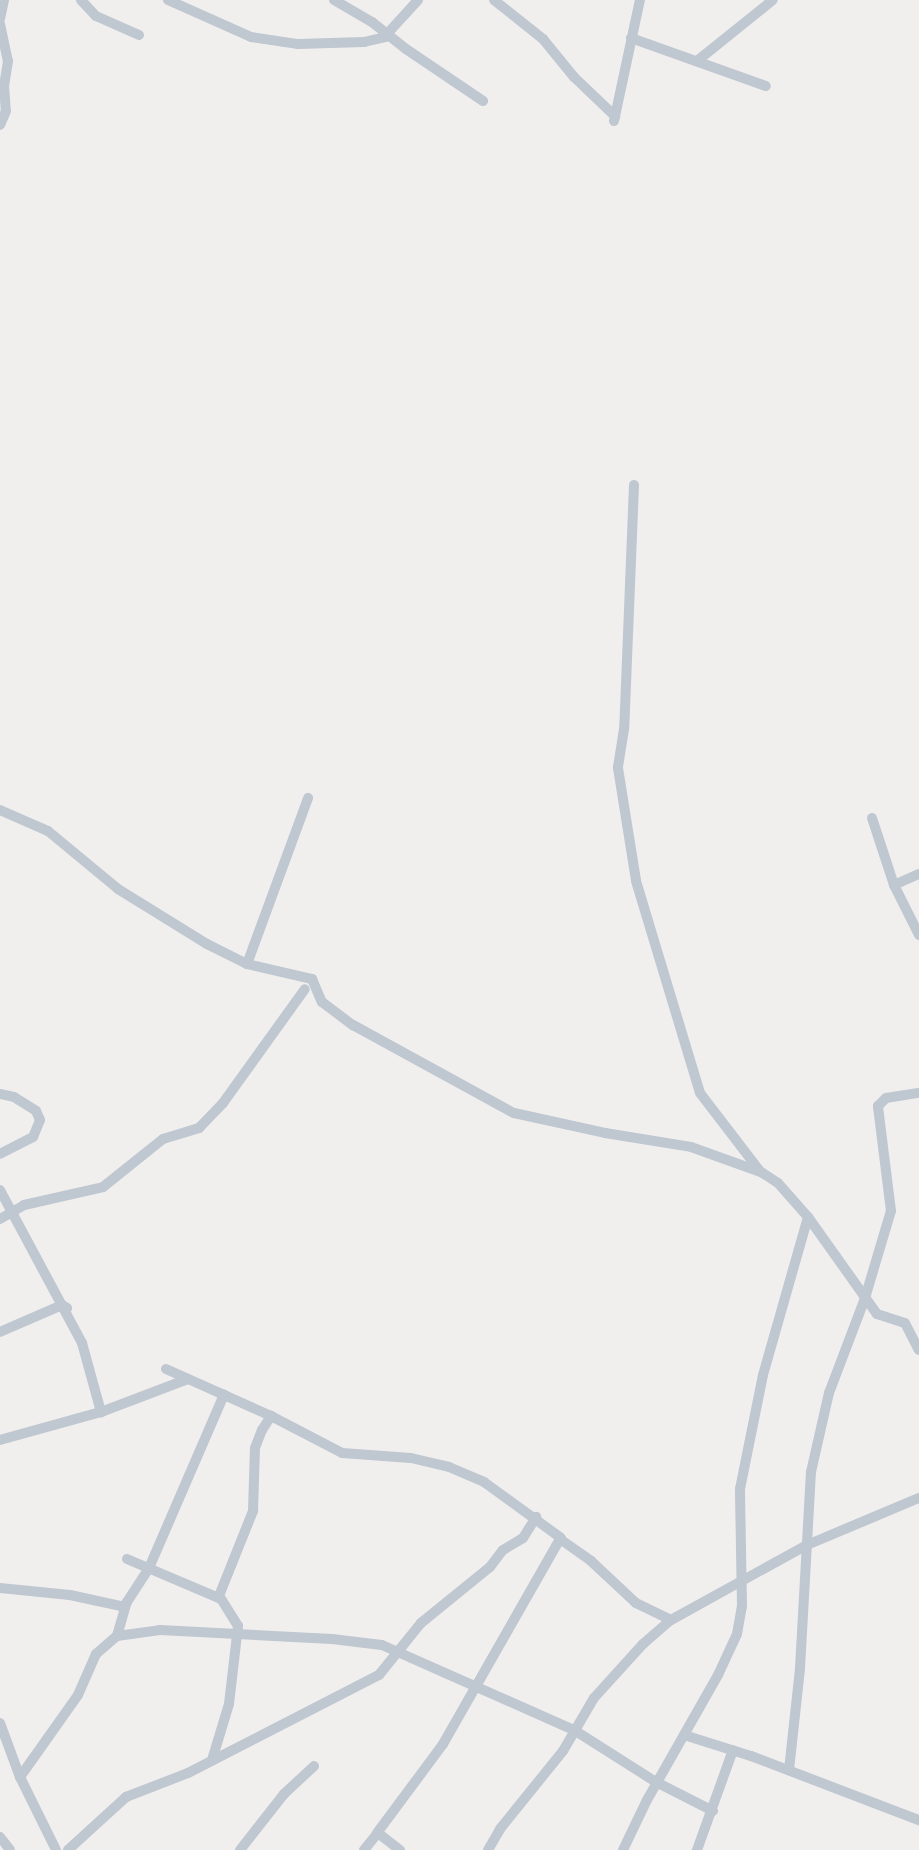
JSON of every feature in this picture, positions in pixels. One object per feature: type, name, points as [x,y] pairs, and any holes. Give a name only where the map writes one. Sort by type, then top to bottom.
[{"type":"street","points":[[0,19],[4,0]]},
{"type":"street","points":[[81,0],[96,16],[139,35]]},
{"type":"street","points":[[168,0],[252,36],[298,44],[364,42],[388,35],[418,0]]},
{"type":"street","points":[[334,0],[388,35],[482,101]]},
{"type":"street","points":[[494,0],[543,39],[580,83],[615,119],[640,0]]},
{"type":"street","points":[[697,61],[773,0]]},
{"type":"street","points":[[0,24],[8,61],[4,86],[6,111],[0,125]]},
{"type":"street","points":[[631,38],[766,86]]},
{"type":"street","points":[[634,485],[624,730],[618,768],[636,881],[700,1093],[761,1172]]},
{"type":"street","points":[[247,964],[308,798]]},
{"type":"street","points":[[0,810],[48,831],[118,889],[247,964],[286,975],[312,979],[322,1002]]},
{"type":"street","points":[[872,818],[894,885],[919,935]]},
{"type":"street","points":[[894,885],[919,874]]},
{"type":"street","points":[[286,975],[322,1002],[386,1044],[521,1116],[691,1147],[761,1172],[778,1183],[808,1217],[865,1298],[881,1317],[905,1323],[919,1350]]},
{"type":"street","points":[[0,1219],[12,1212],[41,1201],[103,1187],[163,1139],[200,1128],[224,1103],[305,989]]},
{"type":"street","points":[[789,1770],[800,1668],[810,1472],[827,1402],[865,1298],[891,1211],[878,1106],[886,1098],[919,1093]]},
{"type":"street","points":[[0,1094],[14,1097],[36,1111],[40,1120],[38,1132],[33,1137],[0,1154]]},
{"type":"street","points":[[0,1190],[64,1306],[82,1343],[101,1412]]},
{"type":"street","points":[[622,1850],[656,1782],[684,1735],[738,1634],[742,1607],[740,1580],[740,1489],[763,1375],[808,1217]]},
{"type":"street","points":[[0,1332],[64,1306]]},
{"type":"street","points":[[166,1369],[272,1416],[342,1453],[411,1458],[449,1467],[490,1485],[536,1516],[636,1603],[671,1620]]},
{"type":"street","points":[[0,1440],[101,1412],[188,1379]]},
{"type":"street","points":[[117,1636],[125,1607],[149,1568],[224,1395]]},
{"type":"street","points":[[219,1598],[253,1511],[255,1448],[262,1430],[272,1416]]},
{"type":"street","points":[[488,1850],[500,1829],[563,1751],[594,1698],[643,1644],[671,1620],[740,1580],[807,1545],[919,1498]]},
{"type":"street","points":[[68,1850],[126,1797],[212,1760],[379,1675],[421,1623],[490,1567],[503,1550],[523,1538],[536,1516]]},
{"type":"street","points":[[364,1850],[413,1789],[478,1687],[561,1538]]},
{"type":"street","points":[[127,1559],[219,1598],[237,1622],[229,1704],[212,1760]]},
{"type":"street","points":[[0,1588],[70,1595],[125,1607]]},
{"type":"street","points":[[20,1777],[80,1691],[96,1654],[117,1636],[160,1630],[374,1643],[574,1730],[656,1782],[712,1812]]},
{"type":"street","points":[[0,1723],[20,1777],[56,1850]]},
{"type":"street","points":[[684,1735],[789,1770],[919,1820]]},
{"type":"street","points":[[698,1850],[733,1750]]},
{"type":"street","points":[[240,1850],[284,1794],[314,1766]]},
{"type":"street","points":[[377,1833],[400,1850]]},
{"type":"street","points":[[0,1837],[10,1850]]}]
